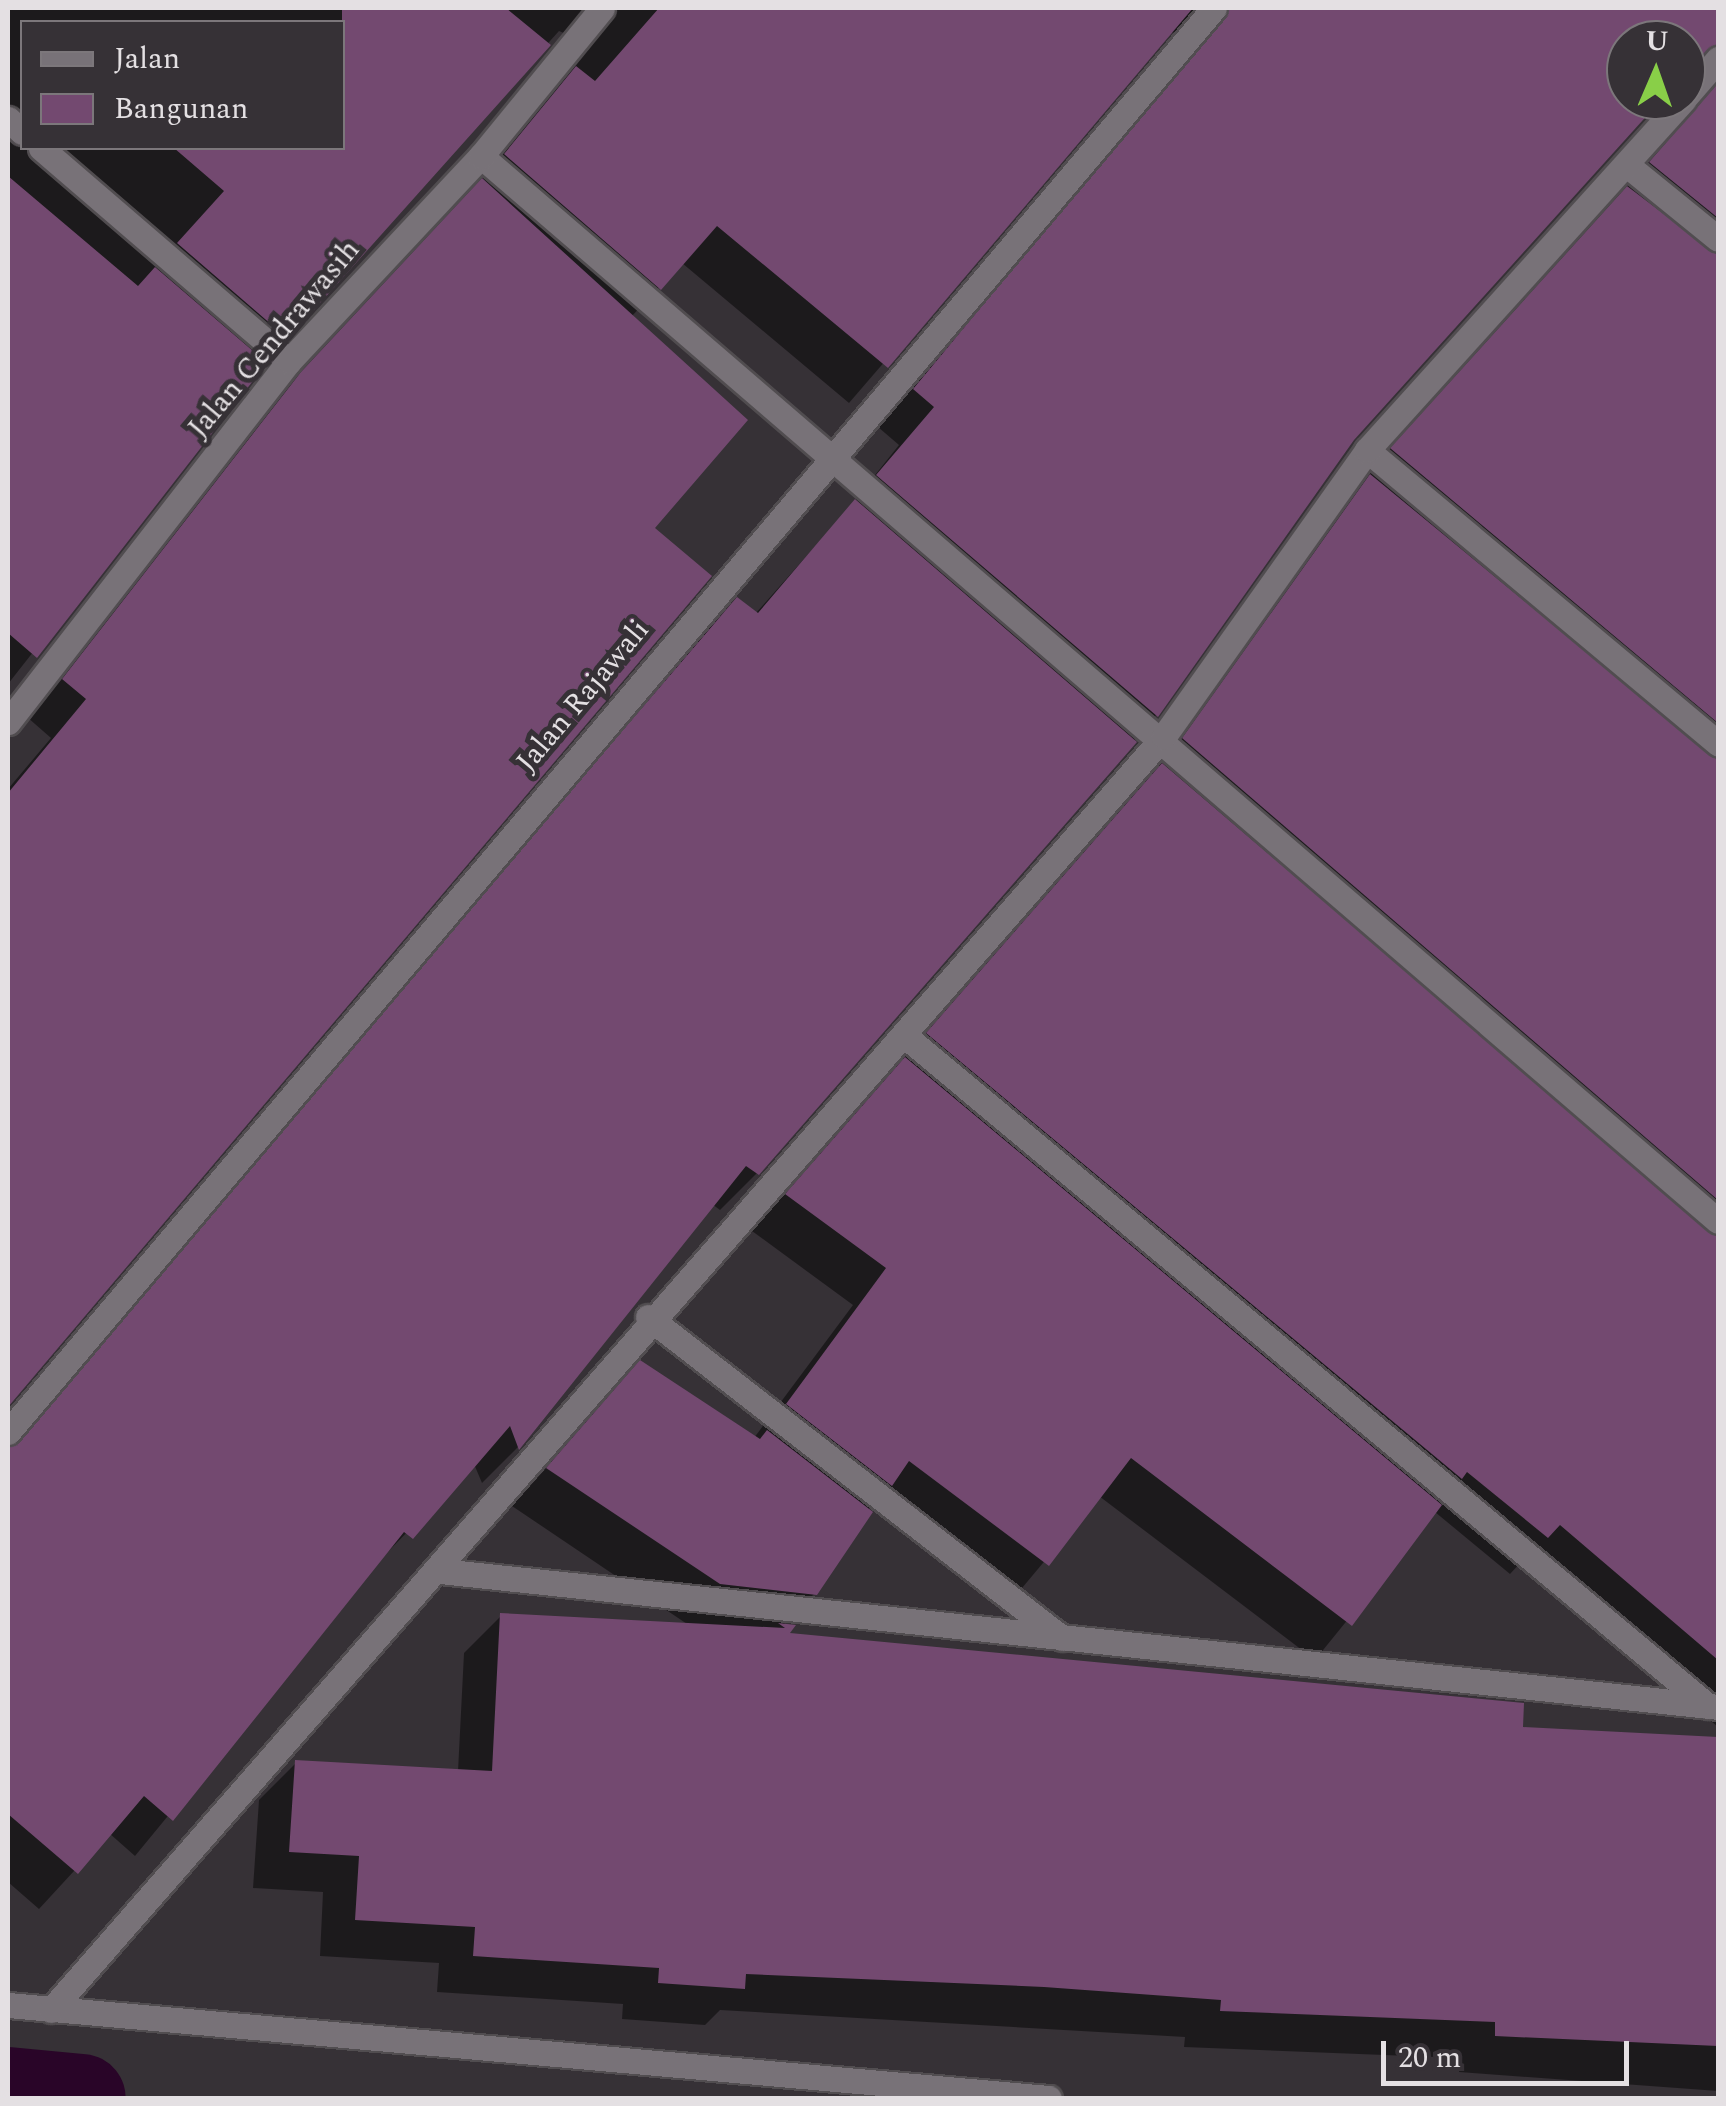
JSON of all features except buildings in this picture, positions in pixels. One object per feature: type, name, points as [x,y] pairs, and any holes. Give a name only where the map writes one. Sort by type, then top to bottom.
[{"type":"street","name":"Jalan Cendrawasih","points":[[8,722],[17,695],[290,361],[481,156],[602,8]]},
{"type":"street","name":"Jalan Rajawali","points":[[8,1432],[830,452],[1214,8]]},
{"type":"street","points":[[50,2010],[440,1571],[648,1317],[906,1036],[1164,736],[1368,450],[1665,120]]},
{"type":"street","points":[[43,150],[290,361]]},
{"type":"street","points":[[481,156],[1164,736],[1718,1221]]},
{"type":"street","points":[[1626,165],[1718,239]]},
{"type":"street","points":[[1368,450],[1718,744]]},
{"type":"street","points":[[906,1036],[1714,1707]]},
{"type":"street","points":[[648,1317],[1062,1638]]},
{"type":"street","points":[[440,1571],[1714,1707]]},
{"type":"street","points":[[8,2005],[1049,2098]]},
{"type":"waterway","points":[[8,2091],[82,2098]]}]
